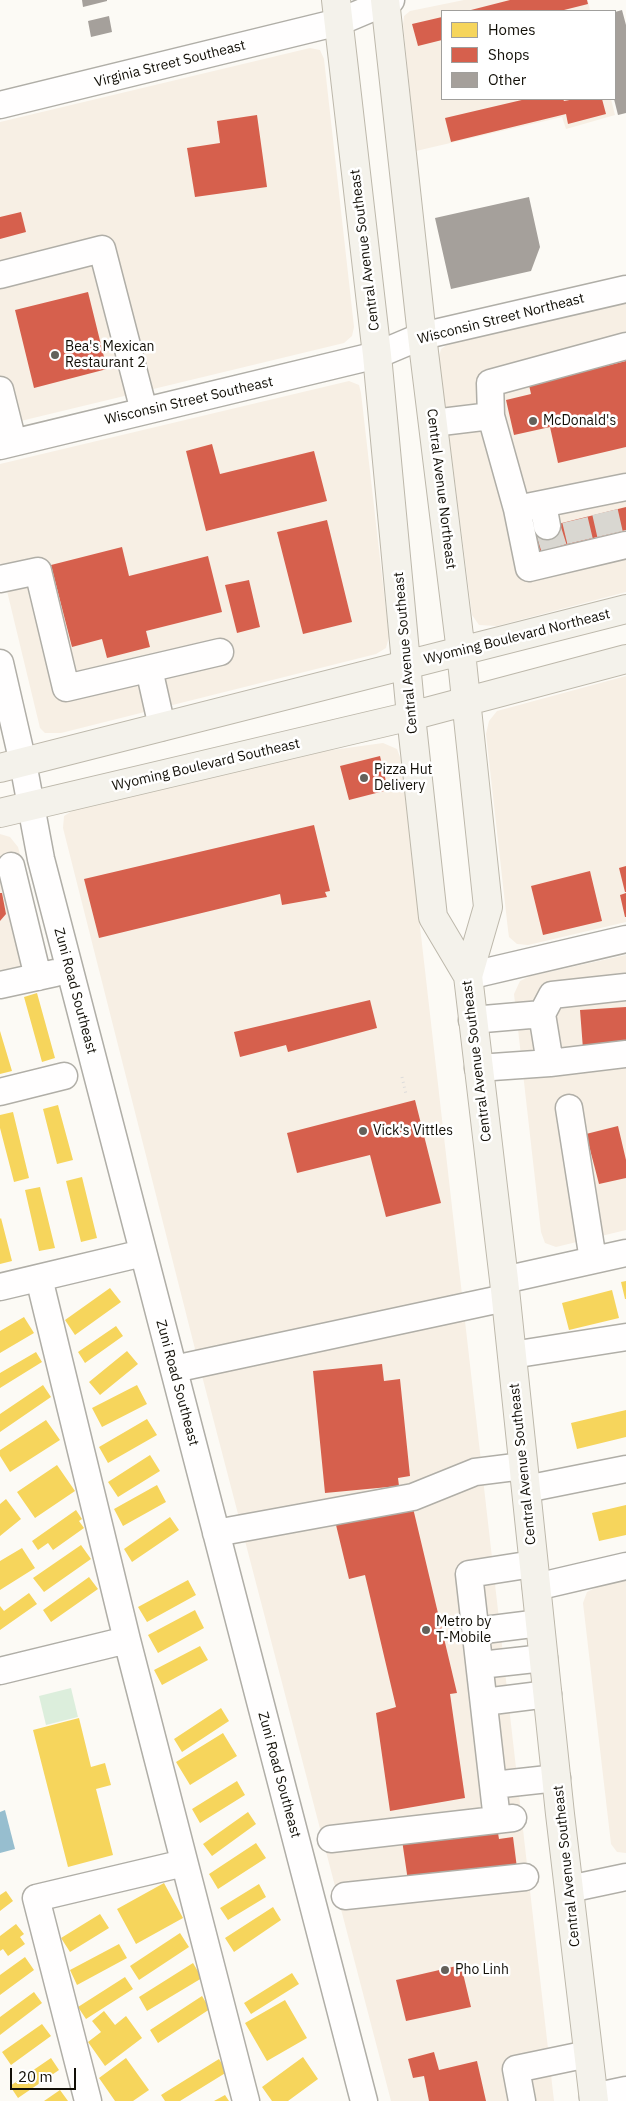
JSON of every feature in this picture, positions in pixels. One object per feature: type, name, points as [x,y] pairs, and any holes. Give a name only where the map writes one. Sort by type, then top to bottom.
[{"type":"main road","name":"Central Avenue Northeast","points":[[387,0],[422,336],[461,652],[488,907],[468,976]]},
{"type":"main road","name":"Central Avenue Southeast","points":[[338,11],[377,355],[411,716],[433,917],[468,976],[594,2099]]},
{"type":"main road","name":"Wyoming Boulevard Northeast","points":[[407,665],[626,610]]},
{"type":"main road","points":[[411,716],[626,659]]},
{"type":"main road","points":[[12,765],[407,665]]},
{"type":"main road","name":"Wyoming Boulevard Southeast","points":[[0,813],[411,716]]},
{"type":"street","name":"Virginia Street Southeast","points":[[0,105],[338,11],[387,0]]},
{"type":"street","points":[[0,274],[102,249],[144,411]]},
{"type":"street","name":"Wisconsin Street Northeast","points":[[377,355],[422,336],[626,288]]},
{"type":"street","points":[[490,384],[626,346]]},
{"type":"street","name":"Wisconsin Street Southeast","points":[[6,444],[377,355]]},
{"type":"street","points":[[490,384],[504,389],[626,359]]},
{"type":"street","points":[[490,384],[491,416],[517,509],[529,568],[550,535],[614,520]]},
{"type":"street","points":[[0,390],[6,444]]},
{"type":"street","points":[[433,423],[491,416]]},
{"type":"street","points":[[517,509],[550,535]]},
{"type":"street","points":[[550,535],[614,520]]},
{"type":"street","points":[[0,579],[38,571],[66,688],[220,652]]},
{"type":"street","name":"Zuni Road Southeast","points":[[0,663],[12,765],[32,806],[41,859],[364,2101]]},
{"type":"street","points":[[149,669],[162,727]]},
{"type":"street","points":[[38,977],[25,924],[5,867],[41,859]]},
{"type":"street","points":[[25,924],[56,916]]},
{"type":"street","points":[[468,976],[626,939]]},
{"type":"street","points":[[544,959],[552,1001],[550,1063]]},
{"type":"street","points":[[0,985],[70,970]]},
{"type":"street","points":[[472,1020],[552,1001],[626,987]]},
{"type":"street","points":[[552,1001],[580,1007],[626,1002]]},
{"type":"street","points":[[478,1068],[550,1063],[626,1054]]},
{"type":"street","points":[[0,1092],[64,1076]]},
{"type":"street","points":[[568,1108],[593,1260]]},
{"type":"street","points":[[174,1369],[504,1289],[593,1260],[626,1252]]},
{"type":"street","points":[[0,1287],[143,1253]]},
{"type":"street","points":[[39,1278],[127,1640],[246,2101]]},
{"type":"street","points":[[512,1355],[626,1336]]},
{"type":"street","points":[[216,1533],[413,1497],[475,1472],[524,1477],[626,1469]]},
{"type":"street","points":[[331,1839],[505,1819],[493,1785],[469,1574],[535,1575],[625,1571]]},
{"type":"street","points":[[476,1631],[540,1623]]},
{"type":"street","points":[[0,1671],[127,1640]]},
{"type":"street","points":[[480,1665],[544,1658]]},
{"type":"street","points":[[484,1702],[548,1694]]},
{"type":"street","points":[[493,1785],[557,1778]]},
{"type":"street","points":[[88,2101],[36,1898],[184,1863]]},
{"type":"street","points":[[345,1896],[525,1877]]},
{"type":"street","points":[[569,1888],[626,1877]]},
{"type":"street","points":[[522,2101],[516,2069],[588,2054]]},
{"type":"street","points":[[594,2099],[626,2090]]},
{"type":"path","points":[[402,1077],[406,1094]]},
{"type":"shaded area","points":[[464,0],[588,0],[590,10],[441,10],[441,100],[611,100],[615,115],[566,129],[562,117],[416,151],[403,24],[404,16],[410,11]]},
{"type":"shaded area","points":[[310,48],[320,50],[324,59],[354,327],[352,336],[344,343],[0,426],[0,122]]},
{"type":"shaded area","points":[[626,300],[626,592],[497,626],[479,625],[472,615],[439,357],[441,349],[451,342]]},
{"type":"shaded area","points":[[349,381],[359,385],[361,393],[389,637],[386,648],[376,654],[61,733],[45,733],[40,728],[0,562],[0,464]]},
{"type":"shaded area","points":[[626,676],[626,922],[528,945],[517,944],[509,937],[508,930],[486,734],[489,721],[497,711]]},
{"type":"shaded area","points":[[383,743],[397,749],[401,760],[554,2101],[391,2101],[195,1349],[63,828],[64,816],[75,809],[325,751]]},
{"type":"shaded area","points":[[0,834],[10,837],[18,847],[55,983],[0,996]]},
{"type":"shaded area","points":[[626,955],[626,1230],[556,1247],[545,1243],[541,1232],[514,994],[520,981],[530,976]]},
{"type":"shaded area","points":[[626,1579],[626,1853],[617,1852],[611,1844],[583,1603],[587,1592],[601,1585]]},
{"type":"green space","points":[[71,1688],[78,1717],[46,1725],[39,1696]]},
{"type":"water","points":[[5,1810],[15,1849],[0,1853],[0,1812]]},
{"type":"building: Homes","points":[[37,993],[55,1058],[42,1062],[24,997]]},
{"type":"building: Homes","points":[[0,1031],[12,1071],[0,1074]]},
{"type":"building: Homes","points":[[58,1105],[73,1160],[57,1164],[43,1109]]},
{"type":"building: Homes","points":[[13,1112],[29,1178],[14,1182],[0,1128],[0,1115]]},
{"type":"building: Homes","points":[[82,1177],[97,1238],[81,1242],[66,1181]]},
{"type":"building: Homes","points":[[40,1187],[55,1248],[39,1251],[25,1190]]},
{"type":"building: Homes","points":[[0,1219],[12,1261],[0,1264]]},
{"type":"building: Homes","points":[[626,1281],[626,1299],[625,1299],[621,1282]]},
{"type":"building: Homes","points":[[110,1288],[121,1302],[75,1335],[65,1320]]},
{"type":"building: Homes","points":[[612,1290],[619,1318],[569,1330],[562,1303]]},
{"type":"building: Homes","points":[[24,1317],[34,1333],[0,1353],[0,1331]]},
{"type":"building: Homes","points":[[116,1326],[123,1336],[85,1363],[78,1352]]},
{"type":"building: Homes","points":[[127,1351],[138,1364],[100,1395],[89,1382]]},
{"type":"building: Homes","points":[[36,1352],[42,1362],[0,1388],[0,1373]]},
{"type":"building: Homes","points":[[43,1385],[51,1397],[0,1432],[0,1414]]},
{"type":"building: Homes","points":[[137,1385],[147,1404],[102,1427],[92,1408]]},
{"type":"building: Homes","points":[[626,1410],[626,1437],[577,1449],[571,1423]]},
{"type":"building: Homes","points":[[147,1419],[157,1435],[108,1463],[99,1447]]},
{"type":"building: Homes","points":[[46,1420],[60,1440],[10,1472],[0,1456],[0,1450]]},
{"type":"building: Homes","points":[[150,1455],[160,1471],[118,1497],[108,1482]]},
{"type":"building: Homes","points":[[57,1465],[75,1491],[35,1518],[17,1492]]},
{"type":"building: Homes","points":[[157,1485],[166,1502],[123,1526],[114,1509]]},
{"type":"building: Homes","points":[[6,1499],[21,1519],[0,1536],[0,1504]]},
{"type":"building: Homes","points":[[626,1505],[626,1535],[599,1541],[592,1513]]},
{"type":"building: Homes","points":[[76,1510],[82,1519],[79,1521],[84,1528],[53,1550],[48,1543],[38,1550],[32,1541]]},
{"type":"building: Homes","points":[[170,1517],[179,1530],[132,1562],[124,1549]]},
{"type":"building: Homes","points":[[81,1545],[91,1559],[44,1592],[33,1578]]},
{"type":"building: Homes","points":[[22,1548],[35,1568],[0,1590],[0,1561]]},
{"type":"building: Homes","points":[[89,1577],[98,1589],[51,1622],[43,1610]]},
{"type":"building: Homes","points":[[188,1580],[196,1595],[147,1622],[138,1607]]},
{"type":"building: Homes","points":[[29,1593],[37,1604],[0,1630],[0,1606],[4,1611]]},
{"type":"building: Homes","points":[[195,1610],[204,1628],[158,1653],[148,1635]]},
{"type":"building: Homes","points":[[200,1646],[208,1660],[162,1685],[154,1670]]},
{"type":"building: Homes","points":[[221,1708],[229,1721],[182,1752],[174,1739]]},
{"type":"building: Homes","points":[[79,1718],[91,1767],[105,1763],[111,1785],[96,1789],[113,1855],[68,1867],[33,1730]]},
{"type":"building: Homes","points":[[223,1733],[237,1756],[190,1785],[176,1762]]},
{"type":"building: Homes","points":[[237,1781],[245,1795],[200,1823],[192,1809]]},
{"type":"building: Homes","points":[[248,1812],[256,1824],[212,1856],[203,1844]]},
{"type":"building: Homes","points":[[256,1843],[266,1858],[218,1889],[209,1874]]},
{"type":"building: Homes","points":[[164,1883],[183,1918],[136,1944],[117,1909]]},
{"type":"building: Homes","points":[[259,1884],[266,1897],[228,1920],[220,1908]]},
{"type":"building: Homes","points":[[6,1891],[13,1901],[0,1911],[0,1895]]},
{"type":"building: Homes","points":[[273,1907],[281,1920],[234,1952],[225,1938]]},
{"type":"building: Homes","points":[[100,1914],[109,1928],[70,1952],[61,1938]]},
{"type":"building: Homes","points":[[16,1924],[24,1934],[20,1937],[25,1944],[8,1956],[3,1949],[0,1951],[0,1936]]},
{"type":"building: Homes","points":[[180,1933],[189,1947],[139,1980],[130,1966]]},
{"type":"building: Homes","points":[[119,1944],[127,1958],[77,1985],[70,1970]]},
{"type":"building: Homes","points":[[25,1957],[34,1970],[0,1995],[0,1975]]},
{"type":"building: Homes","points":[[193,1963],[202,1978],[147,2011],[139,1997]]},
{"type":"building: Homes","points":[[292,1973],[299,1984],[251,2014],[244,2003]]},
{"type":"building: Homes","points":[[125,1977],[133,1989],[86,2019],[78,2007]]},
{"type":"building: Homes","points":[[34,1992],[42,2003],[0,2035],[0,2017]]},
{"type":"building: Homes","points":[[202,1996],[210,2009],[158,2043],[150,2030]]},
{"type":"building: Homes","points":[[285,2000],[307,2038],[267,2061],[245,2023]]},
{"type":"building: Homes","points":[[104,2011],[115,2025],[126,2016],[142,2038],[105,2066],[88,2042],[101,2032],[92,2021]]},
{"type":"building: Homes","points":[[42,2024],[51,2036],[11,2065],[2,2052]]},
{"type":"building: Homes","points":[[303,2057],[318,2079],[288,2101],[272,2101],[262,2087]]},
{"type":"building: Homes","points":[[51,2058],[59,2070],[18,2098],[10,2086]]},
{"type":"building: Homes","points":[[126,2058],[149,2090],[133,2101],[115,2101],[99,2078]]},
{"type":"building: Homes","points":[[219,2059],[227,2072],[180,2101],[165,2101],[161,2095]]},
{"type":"building: Homes","points":[[60,2090],[68,2101],[44,2101]]},
{"type":"building: Homes","points":[[225,2095],[229,2101],[214,2101]]},
{"type":"building: Shops","points":[[510,0],[587,0],[588,4],[564,10],[471,10]]},
{"type":"building: Shops","points":[[441,17],[441,40],[418,46],[412,24]]},
{"type":"building: Shops","points":[[522,100],[602,100],[606,114],[568,124],[566,114],[451,142],[445,118]]},
{"type":"building: Shops","points":[[257,115],[267,187],[195,197],[187,148],[220,143],[217,121]]},
{"type":"building: Shops","points":[[21,212],[26,232],[0,239],[0,217]]},
{"type":"building: Shops","points":[[88,292],[107,369],[34,388],[15,310]]},
{"type":"building: Shops","points":[[626,361],[626,447],[558,463],[550,427],[514,435],[506,400],[531,394],[529,385]]},
{"type":"building: Shops","points":[[212,444],[220,474],[314,451],[327,501],[206,531],[186,451]]},
{"type":"building: Shops","points":[[626,507],[626,530],[536,552],[530,531]]},
{"type":"building: Shops","points":[[327,520],[352,622],[303,634],[277,532]]},
{"type":"building: Shops","points":[[122,547],[129,576],[208,556],[222,612],[146,631],[150,647],[107,658],[102,639],[72,647],[51,565]]},
{"type":"building: Shops","points":[[249,580],[260,627],[237,633],[225,585]]},
{"type":"building: Shops","name":"Pizza Hut Delivery","points":[[380,756],[388,790],[349,800],[340,766]]},
{"type":"building: Shops","points":[[314,825],[330,891],[325,892],[327,897],[282,905],[280,894],[99,938],[84,879]]},
{"type":"building: Shops","points":[[626,866],[626,892],[625,892],[619,868]]},
{"type":"building: Shops","points":[[590,871],[602,921],[543,935],[531,886]]},
{"type":"building: Shops","points":[[0,893],[2,893],[6,914],[0,921]]},
{"type":"building: Shops","points":[[626,893],[626,917],[625,917],[620,895]]},
{"type":"building: Shops","points":[[370,1000],[377,1028],[288,1052],[286,1045],[240,1057],[234,1032]]},
{"type":"building: Shops","points":[[626,1007],[626,1045],[583,1049],[580,1010]]},
{"type":"building: Shops","points":[[415,1100],[441,1203],[386,1217],[370,1155],[297,1173],[287,1133]]},
{"type":"building: Shops","points":[[618,1126],[626,1160],[626,1178],[599,1184],[586,1134]]},
{"type":"building: Shops","points":[[382,1364],[384,1381],[400,1379],[410,1476],[398,1478],[399,1486],[325,1493],[313,1371]]},
{"type":"building: Shops","points":[[413,1508],[457,1693],[450,1694],[465,1798],[390,1811],[376,1713],[396,1707],[365,1575],[349,1579],[336,1525]]},
{"type":"building: Shops","points":[[497,1827],[499,1839],[513,1837],[517,1868],[408,1881],[402,1840]]},
{"type":"building: Shops","points":[[461,1965],[471,2007],[406,2021],[396,1980]]},
{"type":"building: Shops","points":[[434,2052],[439,2070],[477,2061],[486,2101],[429,2101],[424,2076],[413,2078],[408,2059]]},
{"type":"building: Other","points":[[82,0],[107,0],[107,1],[83,7]]},
{"type":"building: Other","points":[[622,10],[626,25],[626,113],[618,115],[614,100],[616,100],[616,12]]},
{"type":"building: Other","points":[[109,16],[112,32],[91,37],[88,21]]},
{"type":"building: Other","points":[[529,197],[540,247],[531,271],[451,289],[435,218]]},
{"type":"tunnel","points":[[605,512],[610,534]]},
{"type":"tunnel","points":[[575,520],[580,541]]},
{"type":"tunnel","points":[[547,526],[554,548]]},
{"type":"place","name":"Bea's Mexican Restaurant 2","points":[[55,355]]},
{"type":"place","name":"McDonald's","points":[[533,421]]},
{"type":"place","name":"Pizza Hut Delivery","points":[[364,778]]},
{"type":"place","name":"Vick's Vittles","points":[[363,1131]]},
{"type":"place","name":"Metro by T-Mobile","points":[[426,1630]]},
{"type":"place","name":"Pho Linh","points":[[445,1970]]}]
